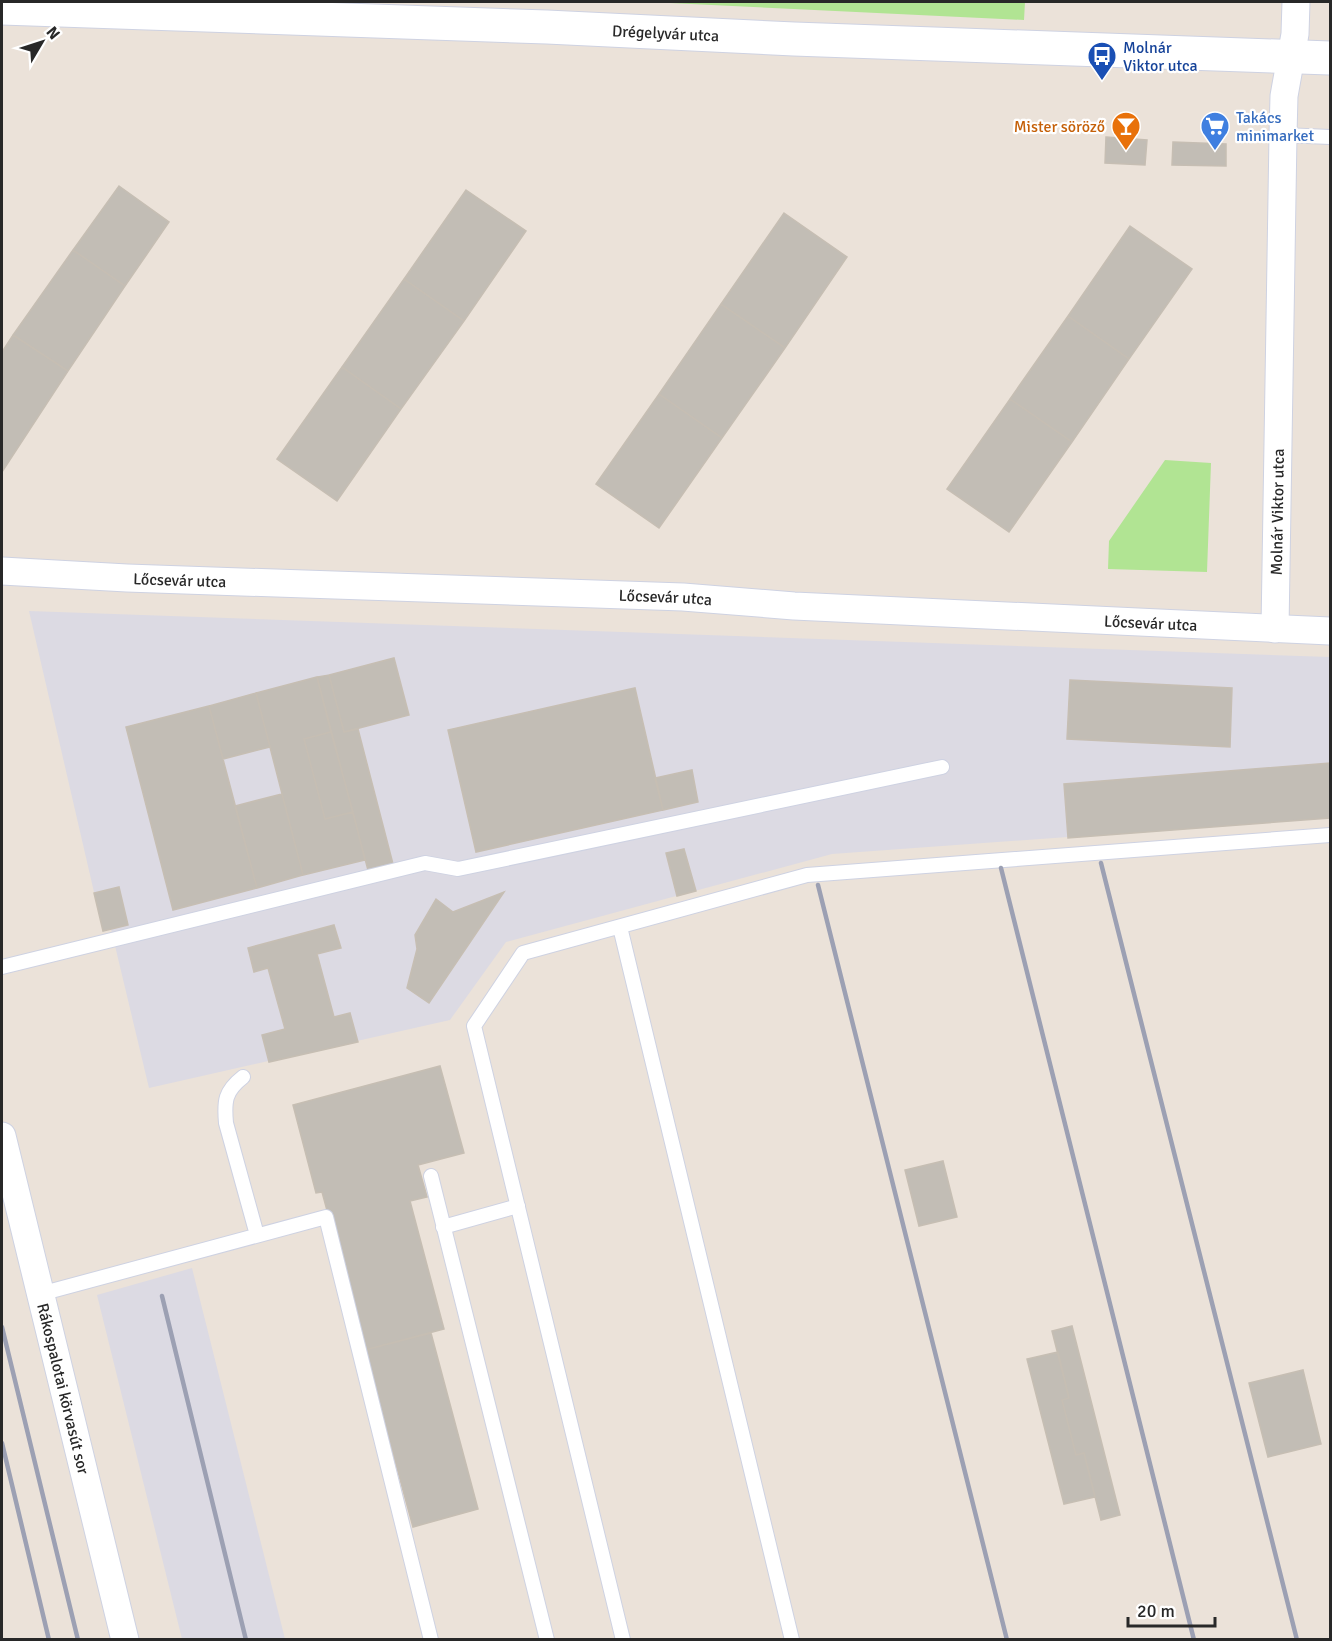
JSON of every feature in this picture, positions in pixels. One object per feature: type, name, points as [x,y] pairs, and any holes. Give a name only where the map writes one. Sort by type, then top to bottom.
[{"type":"main road","name":"Drégelyvár utca","points":[[2,8],[1330,58]]},
{"type":"street","name":"Molnár Viktor utca","points":[[1275,629],[1284,96],[1295,34],[1296,2]]},
{"type":"street","name":"Lőcsevár utca","points":[[2,571],[127,578],[683,597],[794,606],[1330,631]]},
{"type":"street","name":"Rákospalotai körvasút sor","points":[[2,1136],[125,1640]]},
{"type":"lane","points":[[1283,135],[1330,137]]},
{"type":"lane","points":[[2,967],[425,863],[458,868],[942,767]]},
{"type":"lane","points":[[623,1640],[474,1026],[523,953],[807,875],[1330,835]]},
{"type":"lane","points":[[620,927],[792,1640]]},
{"type":"lane","points":[[243,1077],[232,1085],[227,1094],[226,1123],[257,1235]]},
{"type":"lane","points":[[430,1176],[547,1640]]},
{"type":"lane","points":[[443,1227],[518,1206]]},
{"type":"lane","points":[[40,1294],[326,1217],[431,1640]]},
{"type":"shaded area","points":[[29,611],[1330,657],[1330,818],[832,854],[506,942],[450,1020],[149,1088],[111,929],[103,931]]},
{"type":"shaded area","points":[[192,1268],[285,1639],[182,1639],[97,1295]]},
{"type":"green space","points":[[649,2],[1025,2],[1024,20]]},
{"type":"green space","points":[[1165,460],[1211,463],[1207,572],[1108,569],[1109,541]]},
{"type":"building","name":"Mister söröző","points":[[1106,137],[1147,140],[1145,165],[1105,163]]},
{"type":"building","points":[[1173,142],[1226,144],[1226,166],[1172,165]]},
{"type":"building","points":[[119,186],[169,222],[125,286],[73,250]]},
{"type":"building","points":[[466,190],[526,231],[464,321],[404,279]]},
{"type":"building","points":[[784,213],[847,257],[785,348],[721,304]]},
{"type":"building","points":[[1130,226],[1192,269],[1129,359],[1068,316]]},
{"type":"building","points":[[73,250],[125,286],[68,371],[13,335]]},
{"type":"building","points":[[404,279],[464,321],[401,409],[342,367]]},
{"type":"building","points":[[721,304],[785,348],[722,438],[659,394]]},
{"type":"building","points":[[1068,316],[1129,359],[1072,442],[1010,399]]},
{"type":"building","points":[[13,335],[68,371],[2,472],[2,352]]},
{"type":"building","points":[[342,367],[401,409],[337,501],[277,459]]},
{"type":"building","points":[[659,394],[722,438],[659,528],[596,484]]},
{"type":"building","points":[[1010,399],[1072,442],[1009,532],[947,489]]},
{"type":"building","points":[[394,658],[409,715],[344,732],[329,675]]},
{"type":"building","points":[[329,675],[344,732],[358,729],[393,864],[368,870],[317,677]]},
{"type":"building","points":[[317,677],[331,732],[304,739],[325,819],[353,812],[365,860],[303,875],[256,693]]},
{"type":"building","points":[[1070,680],[1232,688],[1230,747],[1067,739]]},
{"type":"building","points":[[635,688],[663,810],[476,852],[448,730]]},
{"type":"building","points":[[256,693],[270,747],[223,759],[209,706]]},
{"type":"building","points":[[209,706],[257,888],[173,910],[126,727]]},
{"type":"building","points":[[331,732],[353,812],[325,819],[304,739]]},
{"type":"building","points":[[1330,763],[1330,818],[1068,838],[1064,784]]},
{"type":"building","points":[[692,770],[698,802],[663,810],[655,778]]},
{"type":"building","points":[[282,794],[303,875],[257,888],[235,806]]},
{"type":"building","points":[[684,849],[696,891],[677,896],[666,853]]},
{"type":"building","points":[[119,887],[128,925],[103,931],[94,893]]},
{"type":"building","points":[[504,892],[429,1003],[407,988],[417,949],[415,935],[436,899],[453,912]]},
{"type":"building","points":[[334,925],[341,948],[317,954],[334,1017],[350,1013],[358,1042],[269,1062],[262,1035],[285,1029],[268,968],[254,972],[248,948]]},
{"type":"building","points":[[440,1066],[464,1153],[418,1165],[427,1197],[410,1201],[444,1329],[365,1350],[322,1192],[316,1193],[293,1105]]},
{"type":"building","points":[[943,1161],[957,1217],[919,1226],[905,1170]]},
{"type":"building","points":[[1072,1326],[1120,1515],[1101,1520],[1084,1453],[1076,1455],[1062,1400],[1069,1398],[1052,1331]]},
{"type":"building","points":[[431,1333],[478,1509],[413,1527],[365,1350]]},
{"type":"building","points":[[1058,1352],[1069,1398],[1062,1400],[1076,1455],[1084,1453],[1095,1497],[1064,1504],[1027,1359]]},
{"type":"building","points":[[1303,1370],[1321,1444],[1268,1457],[1249,1383]]},
{"type":"railway","points":[[1101,863],[1297,1640]]},
{"type":"railway","points":[[1001,868],[1194,1640]]},
{"type":"railway","points":[[818,885],[1007,1640]]},
{"type":"railway","points":[[162,1296],[246,1640]]},
{"type":"railway","points":[[2,1327],[78,1640]]},
{"type":"railway","points":[[2,1443],[49,1640]]},
{"type":"place","name":"Molnár Viktor utca","points":[[1102,82]]},
{"type":"place","name":"Mister söröző","points":[[1126,152]]},
{"type":"place","name":"Takács minimarket","points":[[1215,152]]}]
